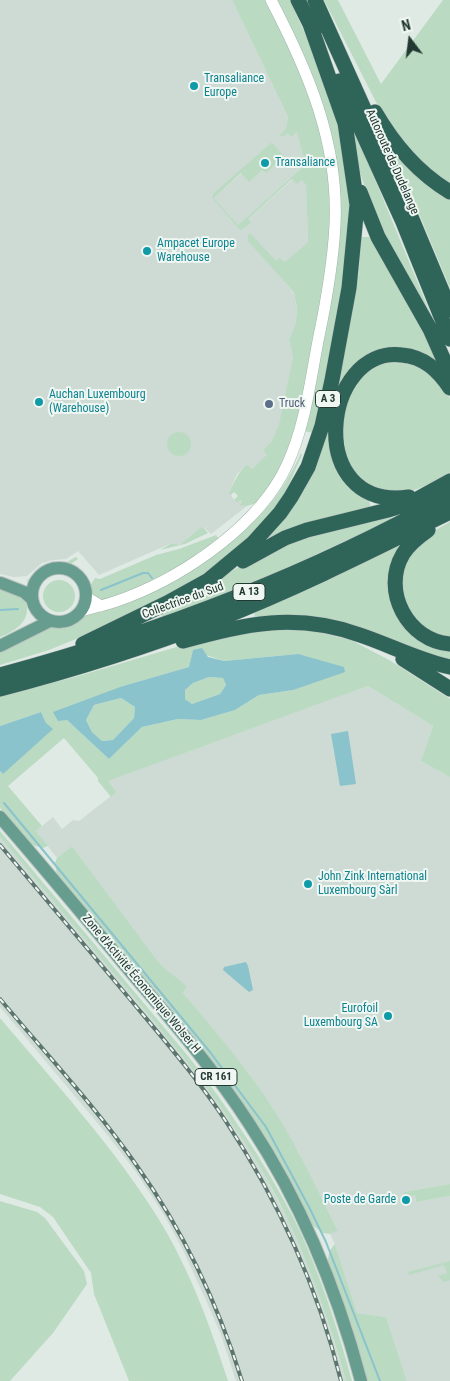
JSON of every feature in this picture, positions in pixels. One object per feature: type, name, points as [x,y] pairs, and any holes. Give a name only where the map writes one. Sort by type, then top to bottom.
[{"type":"highway","name":"Autoroute de Dudelange","points":[[298,0],[339,82],[403,222],[450,339]]},
{"type":"highway","name":"Autoroute de Dudelange","points":[[315,0],[340,52],[411,214],[450,310]]},
{"type":"highway","name":"A 3","points":[[39,665],[206,582],[268,528],[291,497],[308,467],[322,426],[332,380],[349,288],[358,205],[345,123],[310,24]]},
{"type":"highway","points":[[340,52],[384,127],[397,144],[425,174],[450,192]]},
{"type":"highway","name":"A 3","points":[[354,176],[378,237],[430,329],[450,374]]},
{"type":"highway","name":"A 13","points":[[434,490],[408,497],[392,498],[379,496],[358,485],[341,462],[335,433],[336,416],[343,394],[355,375],[376,358],[387,355],[398,354],[423,360],[443,377],[450,388]]},
{"type":"highway","name":"A 13","points":[[206,582],[285,538],[307,530],[388,510],[410,502],[450,480]]},
{"type":"highway","name":"Collectrice du Sud","points":[[0,676],[92,650],[214,607],[347,549],[450,496]]},
{"type":"highway","points":[[450,512],[413,541],[402,555],[397,569],[395,586],[397,600],[402,613],[418,633],[430,639],[450,644]]},
{"type":"highway","name":"A 13","points":[[0,689],[113,657],[217,620],[352,561],[450,512]]},
{"type":"highway","points":[[113,657],[236,627],[289,622],[316,623],[339,628],[362,635],[420,659],[450,666]]},
{"type":"highway","points":[[376,642],[450,689]]},
{"type":"main road","points":[[81,611],[129,597],[158,584],[184,569],[226,538],[253,513],[277,484],[297,440],[305,412],[328,289],[333,255],[335,199],[329,147],[318,104],[296,48],[271,0]]},
{"type":"main road","points":[[0,583],[24,592],[34,604],[42,617],[50,621],[59,622],[67,621],[81,611],[86,597],[83,583],[71,571],[63,569],[47,571],[35,583],[34,604],[30,625],[23,634]]},
{"type":"main road","points":[[0,583],[35,583]]},
{"type":"main road","points":[[86,597],[101,606]]},
{"type":"main road","points":[[0,646],[50,621]]},
{"type":"main road","name":"Zone d'Activité Économique Wolser H","points":[[0,817],[182,1033],[224,1087],[250,1125],[275,1166],[316,1246],[338,1305],[361,1381]]},
{"type":"shaded area","points":[[0,0],[232,0],[288,117],[286,128],[280,135],[297,131],[305,165],[238,225],[214,198],[242,173],[263,169],[265,173],[284,156],[272,142],[212,198],[241,230],[248,219],[293,179],[302,179],[306,185],[308,242],[285,263],[280,258],[285,282],[294,294],[297,308],[296,322],[289,340],[293,357],[280,425],[271,442],[263,450],[268,455],[252,469],[247,464],[237,474],[229,492],[236,503],[240,500],[242,502],[240,504],[247,506],[211,534],[202,526],[180,545],[172,543],[99,575],[78,551],[66,559],[42,563],[27,576],[14,577],[0,574]]},
{"type":"shaded area","points":[[368,686],[433,726],[421,761],[450,777],[450,1184],[404,1192],[415,1195],[416,1202],[450,1196],[450,1381],[407,1381],[386,1317],[357,1313],[330,1234],[338,1231],[299,1153],[274,1110],[247,1071],[183,993],[187,986],[160,964],[72,846],[57,858],[36,831],[53,817],[62,829],[73,820],[79,821],[111,796],[107,781]]},
{"type":"shaded area","points":[[0,837],[172,1043],[239,1133],[264,1174],[290,1224],[309,1268],[346,1381],[236,1381],[221,1335],[205,1298],[182,1248],[164,1215],[136,1172],[105,1132],[0,1007]]},
{"type":"green space","points":[[232,0],[266,0],[292,50],[314,103],[329,176],[331,224],[324,289],[294,439],[274,481],[256,503],[247,506],[239,505],[242,502],[240,500],[237,503],[234,500],[238,496],[234,492],[230,496],[229,492],[238,474],[247,464],[252,469],[267,455],[263,450],[271,442],[279,425],[293,357],[289,340],[296,322],[297,308],[294,293],[248,241],[248,235],[250,233],[276,261],[280,258],[285,262],[308,242],[306,185],[302,180],[297,184],[292,179],[248,219],[251,223],[241,230],[212,198],[213,194],[272,142],[284,156],[266,173],[262,170],[249,182],[241,173],[214,198],[238,225],[305,165],[297,132],[291,137],[288,133],[282,137],[280,135],[286,128],[288,117]]},
{"type":"green space","points":[[275,0],[290,0],[316,59],[343,133],[351,221],[341,299],[313,433],[304,431],[308,414],[337,174]]},
{"type":"green space","points":[[324,0],[338,0],[381,84],[443,0],[450,0],[450,184],[414,156],[397,138],[377,104]]},
{"type":"green space","points":[[353,137],[356,137],[364,153],[446,351],[433,363],[391,350],[332,402],[359,272],[361,237],[371,237],[375,219],[360,172]]},
{"type":"green space","points":[[390,144],[450,199],[450,288]]},
{"type":"green space","points":[[402,359],[420,363],[443,384],[450,399],[450,473],[430,484],[406,493],[378,491],[358,477],[347,461],[342,425],[344,407],[364,373],[381,363]]},
{"type":"green space","points":[[332,415],[332,434],[368,495],[371,509],[260,545]]},
{"type":"green space","points":[[179,432],[188,435],[191,444],[188,453],[179,456],[170,453],[167,444],[170,435]]},
{"type":"green space","points":[[301,453],[302,455],[283,497],[262,524],[225,560],[191,583],[98,630],[49,650],[0,665],[0,650],[49,625],[68,624],[80,616],[131,601],[250,522],[253,522],[268,507],[280,490]]},
{"type":"green space","points":[[389,513],[392,519],[279,571],[163,618],[160,612],[272,548]]},
{"type":"green space","points":[[450,522],[450,639],[429,632],[412,619],[399,584],[402,566],[423,537]]},
{"type":"green space","points":[[202,526],[208,533],[185,544],[160,550],[172,543],[180,545]]},
{"type":"green space","points":[[216,535],[217,539],[186,562],[128,593],[101,601],[89,595],[88,589],[95,578],[100,579],[156,555],[179,549]]},
{"type":"green space","points":[[408,541],[396,607],[450,649],[450,662],[389,641],[255,620],[254,611]]},
{"type":"green space","points":[[76,557],[78,559],[71,564],[47,568],[26,581],[46,565],[65,563]]},
{"type":"green space","points":[[59,580],[65,581],[70,585],[74,590],[74,602],[70,607],[65,611],[59,612],[53,611],[48,607],[44,602],[43,596],[44,590],[48,585],[53,581]]},
{"type":"green space","points":[[0,587],[25,599],[27,613],[17,628],[0,637]]},
{"type":"green space","points":[[304,629],[351,640],[389,660],[450,699],[450,777],[421,761],[433,726],[368,686],[108,781],[116,792],[111,797],[98,781],[98,778],[64,738],[8,786],[42,826],[36,831],[48,846],[43,848],[32,845],[0,808],[0,771],[3,774],[46,723],[41,712],[0,726],[0,696],[75,677],[207,638],[237,632]],"holes":[[[193,651],[224,661],[298,654],[293,690],[259,695],[235,710],[201,720],[178,719],[142,727],[109,759],[67,720],[123,686],[189,667]]]},
{"type":"green space","points":[[209,677],[223,678],[226,685],[220,694],[192,704],[185,699],[185,690],[193,683]]},
{"type":"green space","points":[[121,698],[135,707],[134,718],[113,740],[102,741],[92,732],[86,720],[94,705]]},
{"type":"green space","points":[[0,831],[188,1056],[245,1135],[294,1219],[312,1258],[327,1298],[352,1381],[346,1381],[321,1301],[290,1224],[249,1149],[181,1055],[0,837]]},
{"type":"green space","points":[[72,846],[160,964],[187,986],[183,993],[231,1050],[264,1095],[292,1140],[338,1231],[330,1234],[323,1233],[311,1224],[280,1164],[57,876],[55,863],[57,858]]},
{"type":"green space","points":[[0,1018],[103,1140],[141,1191],[158,1218],[198,1297],[228,1381],[129,1381],[94,1294],[91,1273],[53,1217],[40,1207],[0,1194]]},
{"type":"green space","points":[[450,1184],[450,1196],[416,1202],[415,1195],[404,1197],[404,1192]]},
{"type":"green space","points":[[0,1201],[37,1212],[45,1218],[84,1271],[87,1284],[53,1333],[10,1381],[0,1381]]},
{"type":"green space","points":[[335,1244],[357,1313],[386,1317],[407,1381],[366,1381],[328,1264],[329,1253]]},
{"type":"green space","points":[[450,1261],[450,1280],[444,1282],[438,1276],[447,1273],[444,1265],[409,1275],[408,1272]]},
{"type":"water","points":[[202,648],[208,657],[224,661],[298,654],[344,667],[345,672],[293,690],[259,695],[235,710],[201,720],[178,719],[142,727],[109,759],[67,720],[58,721],[53,712],[123,686],[189,667],[193,650]],"holes":[[[209,677],[223,678],[226,685],[220,694],[192,704],[185,699],[185,690],[193,683]],[[121,698],[135,707],[134,718],[113,740],[102,741],[92,732],[86,720],[94,705]]]},
{"type":"water","points":[[41,712],[46,723],[53,729],[3,774],[0,771],[0,726]]},
{"type":"water","points":[[348,731],[356,784],[340,786],[331,734]]},
{"type":"water","points":[[246,962],[253,990],[249,992],[223,970],[224,967]]},
{"type":"waterway","points":[[101,590],[143,573],[148,573],[152,578]]},
{"type":"waterway","points":[[0,610],[18,609]]},
{"type":"waterway","points":[[4,803],[210,1052],[266,1127],[326,1242],[380,1381]]},
{"type":"railway","points":[[0,845],[176,1055],[225,1120],[262,1181],[294,1246],[321,1312],[341,1381]]},
{"type":"railway","points":[[0,999],[105,1123],[154,1191],[185,1243],[211,1297],[233,1352],[242,1381]]},
{"type":"place","name":"Transaliance Europe","points":[[194,86]]},
{"type":"place","name":"Transaliance","points":[[265,163]]},
{"type":"place","name":"Ampacet Europe Warehouse","points":[[147,251]]},
{"type":"place","name":"Auchan Luxembourg (Warehouse)","points":[[39,402]]},
{"type":"place","name":"Truck","points":[[269,404]]},
{"type":"place","name":"John Zink International Luxembourg Sàrl","points":[[308,884]]},
{"type":"place","name":"Eurofoil Luxembourg SA","points":[[388,1016]]},
{"type":"place","name":"Poste de Garde","points":[[406,1200]]}]
